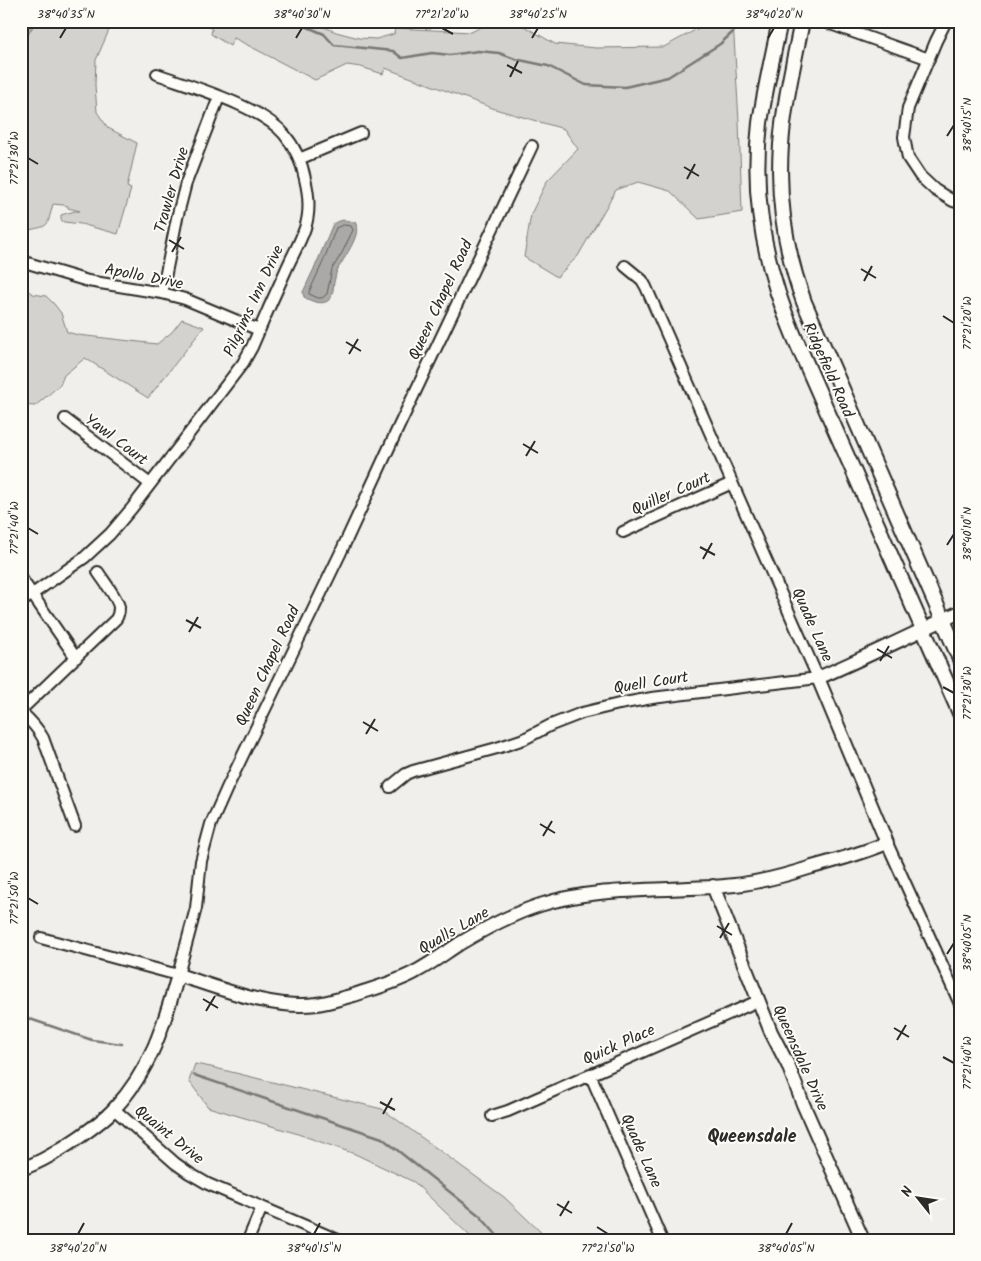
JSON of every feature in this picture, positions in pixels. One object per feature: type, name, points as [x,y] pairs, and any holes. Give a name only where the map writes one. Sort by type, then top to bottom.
[{"type":"main road","name":"Ridgefield Road","points":[[780,21],[762,115],[757,176],[759,209],[768,259],[791,329],[960,712]]},
{"type":"main road","name":"Ridgefield Road","points":[[802,21],[781,145],[780,192],[788,249],[804,302],[960,659]]},
{"type":"street","points":[[822,21],[929,59]]},
{"type":"street","points":[[946,21],[908,108],[904,137],[908,158],[920,176],[935,190],[960,203]]},
{"type":"street","name":"Pilgrims Inn Drive","points":[[21,602],[79,562],[110,534],[243,363],[252,347],[305,227],[308,204],[305,176],[288,139],[274,125],[258,114],[158,74]]},
{"type":"street","name":"Trawler Drive","points":[[162,293],[186,183],[218,97]]},
{"type":"street","points":[[299,160],[361,133]]},
{"type":"street","name":"Queen Chapel Road","points":[[21,1169],[47,1158],[95,1126],[114,1109],[138,1078],[148,1061],[166,1018],[196,908],[201,861],[211,824],[532,146]]},
{"type":"street","name":"Apollo Drive","points":[[21,261],[88,281],[162,293],[197,304],[259,330]]},
{"type":"street","name":"Quade Lane","points":[[625,266],[642,280],[646,287],[960,1004]]},
{"type":"street","name":"Yawl Court","points":[[65,419],[150,484]]},
{"type":"street","name":"Quiller Court","points":[[623,532],[732,483]]},
{"type":"street","points":[[75,826],[42,738],[37,728],[21,711],[116,619],[119,608],[118,602],[98,572]]},
{"type":"street","points":[[21,578],[76,658]]},
{"type":"street","name":"Quell Court","points":[[390,787],[406,774],[413,771],[524,739],[582,713],[652,698],[818,678],[960,612]]},
{"type":"street","name":"Qualls Lane","points":[[41,938],[178,975],[258,1000],[316,1004],[331,1002],[404,977],[488,928],[539,906],[569,898],[626,890],[736,885],[790,874],[865,852],[888,843]]},
{"type":"street","name":"Queensdale Drive","points":[[713,886],[771,1032],[788,1065],[803,1104],[863,1240]]},
{"type":"street","name":"Quick Place","points":[[492,1116],[508,1111],[758,1001]]},
{"type":"street","name":"Quade Lane","points":[[590,1074],[662,1240]]},
{"type":"street","name":"Quaint Drive","points":[[114,1109],[189,1173],[208,1184],[338,1240]]},
{"type":"street","points":[[248,1240],[262,1207]]},
{"type":"shaded area","points":[[21,21],[113,21],[96,60],[97,112],[108,128],[137,143],[127,187],[131,189],[118,234],[81,224],[64,222],[61,220],[61,215],[80,211],[68,208],[68,206],[53,204],[46,225],[21,231],[23,186],[21,185]]},
{"type":"shaded area","points":[[197,21],[310,21],[336,32],[359,38],[376,39],[394,34],[395,28],[471,32],[494,21],[515,21],[555,44],[596,48],[664,47],[712,21],[733,21],[742,212],[699,219],[670,191],[638,182],[616,190],[578,256],[557,277],[524,257],[531,214],[547,181],[578,149],[564,129],[495,109],[385,68],[383,74],[347,65],[315,80],[234,38],[230,46],[211,34],[212,29]]},
{"type":"shaded area","points":[[21,282],[27,283],[27,290],[33,294],[46,296],[61,313],[67,332],[78,335],[157,344],[172,332],[182,319],[204,327],[148,398],[85,358],[64,375],[60,385],[35,406],[21,405]]},
{"type":"shaded area","points":[[195,1064],[382,1109],[504,1197],[549,1240],[474,1240],[414,1182],[355,1154],[295,1133],[208,1107],[189,1081]]},
{"type":"water","points":[[21,21],[36,21],[21,49]]},
{"type":"water","points":[[344,220],[355,222],[357,232],[337,272],[332,295],[326,302],[311,301],[304,297],[303,292],[332,226],[336,222]]},
{"type":"waterway","points":[[292,21],[324,34],[334,45],[393,51],[402,58],[432,53],[450,55],[478,51],[499,53],[515,59],[548,66],[586,85],[625,87],[668,77],[720,44],[745,21]]},
{"type":"waterway","points":[[21,1016],[92,1040],[122,1044]]},
{"type":"waterway","points":[[194,1075],[382,1138],[480,1216],[501,1240]]},
{"type":"district","name":"Queensdale","points":[[752,1137]]}]
